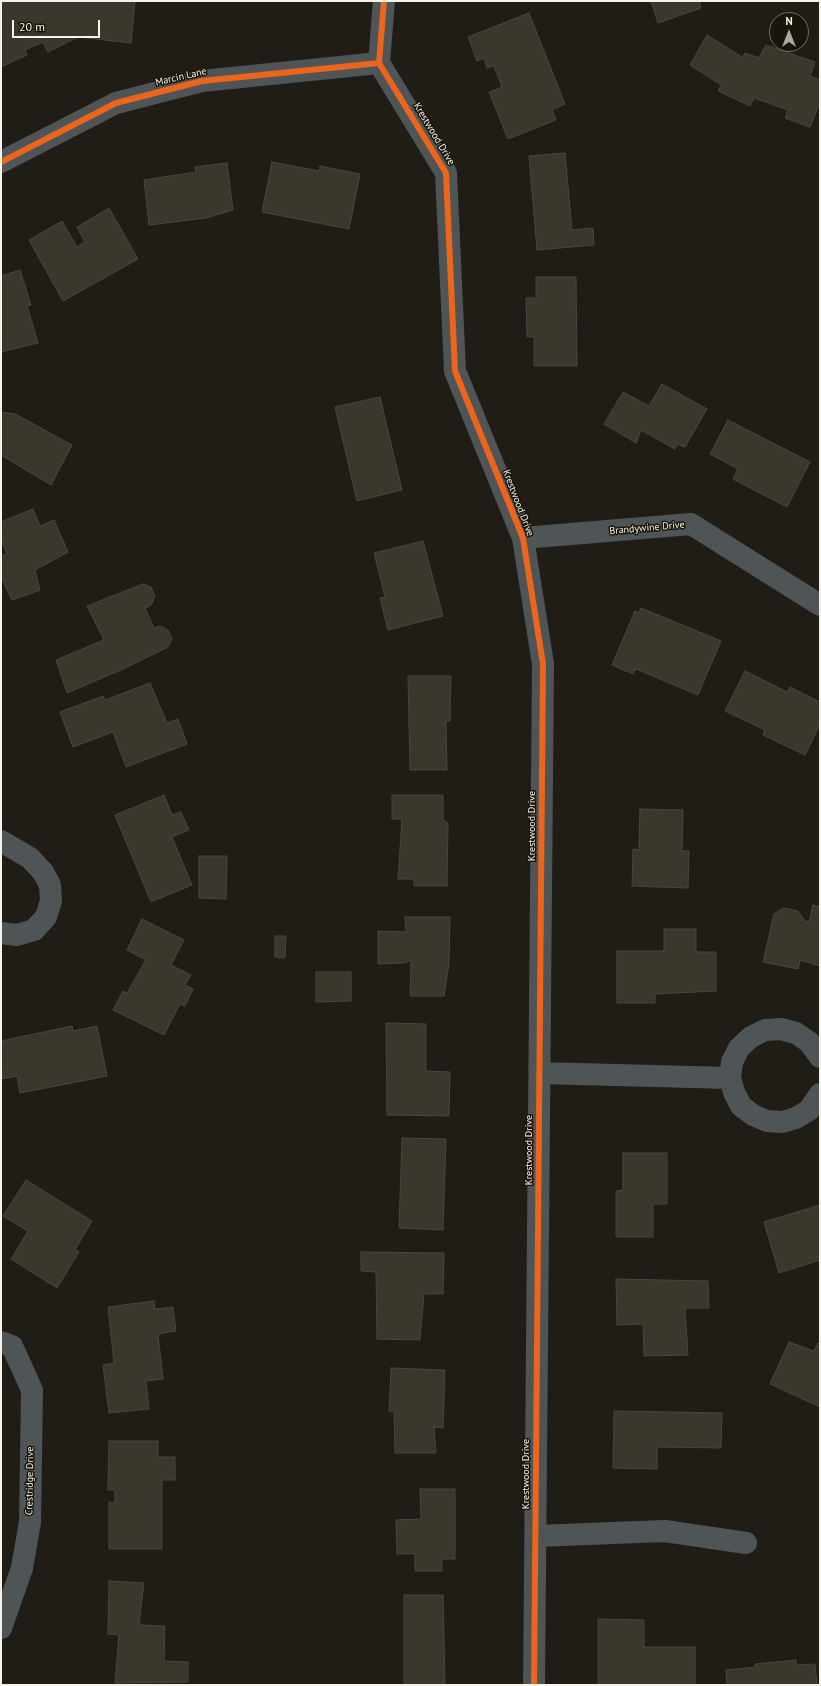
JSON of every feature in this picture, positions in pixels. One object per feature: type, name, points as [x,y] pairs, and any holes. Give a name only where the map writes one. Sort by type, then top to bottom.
[{"type":"street","points":[[379,63],[384,1]]},
{"type":"street","name":"Marcin Lane","points":[[1,162],[116,103],[202,81],[379,63]]},
{"type":"street","name":"Krestwood Drive","points":[[379,63],[446,173],[455,371],[523,538],[543,664],[534,1685]]},
{"type":"street","name":"Brandywine Drive","points":[[523,538],[691,524],[820,606]]},
{"type":"street","points":[[1,841],[30,858],[43,872],[50,885],[52,901],[46,917],[34,930],[17,935],[1,933]]},
{"type":"street","points":[[820,1057],[809,1042],[796,1033],[781,1029],[765,1030],[751,1037],[739,1048],[732,1062],[730,1078],[734,1092],[741,1106],[753,1115],[767,1121],[782,1122],[796,1118],[809,1110],[820,1094]]},
{"type":"street","points":[[540,1073],[730,1078]]},
{"type":"street","name":"Crestridge Drive","points":[[1,1342],[12,1346],[32,1390],[30,1522],[22,1568],[1,1628]]},
{"type":"street","points":[[536,1536],[665,1531],[746,1543]]},
{"type":"building","points":[[1,1],[135,1],[131,43],[78,37],[48,52],[43,42],[25,50],[27,55],[1,67]]},
{"type":"building","points":[[651,1],[699,1],[701,8],[658,23]]},
{"type":"building","points":[[529,13],[565,104],[552,110],[556,120],[508,139],[489,92],[502,87],[494,66],[487,68],[484,58],[477,61],[468,37]]},
{"type":"building","points":[[707,35],[742,57],[745,53],[759,58],[766,45],[769,46],[769,52],[786,52],[815,62],[810,76],[820,80],[820,103],[810,127],[785,118],[788,110],[754,98],[750,106],[718,91],[721,85],[690,65]]},
{"type":"building","points":[[565,153],[572,230],[593,228],[594,245],[537,250],[529,156]]},
{"type":"building","points":[[272,162],[319,171],[320,166],[360,174],[349,229],[262,212]]},
{"type":"building","points":[[227,163],[233,210],[206,218],[149,225],[144,180],[196,172],[195,167]]},
{"type":"building","points":[[109,208],[138,259],[63,301],[29,240],[62,221],[77,247],[85,242],[77,227]]},
{"type":"building","points":[[20,270],[31,305],[27,306],[38,343],[1,352],[1,276]]},
{"type":"building","points":[[536,277],[576,277],[577,366],[534,366],[534,337],[527,337],[526,298],[536,298]]},
{"type":"building","points":[[662,384],[707,409],[685,447],[677,444],[675,449],[641,430],[636,443],[604,424],[623,392],[649,406]]},
{"type":"building","points":[[380,397],[402,490],[357,501],[335,407]]},
{"type":"building","points":[[1,412],[15,414],[72,445],[51,485],[1,455]]},
{"type":"building","points":[[728,420],[810,462],[787,507],[733,479],[738,469],[710,454]]},
{"type":"building","points":[[33,509],[40,526],[54,520],[68,552],[35,570],[40,590],[12,600],[1,577],[1,556],[7,554],[1,540],[1,522]]},
{"type":"building","points":[[423,541],[443,616],[388,630],[380,598],[385,597],[374,553]]},
{"type":"building","points":[[143,584],[151,587],[155,597],[151,605],[145,608],[154,628],[160,626],[168,630],[172,639],[168,647],[123,669],[67,693],[56,660],[104,640],[87,606]]},
{"type":"building","points":[[641,608],[721,641],[698,695],[636,669],[633,674],[612,665],[635,611],[639,613]]},
{"type":"building","points":[[745,671],[787,692],[790,687],[820,702],[820,724],[805,755],[763,735],[765,730],[725,711]]},
{"type":"building","points":[[408,676],[451,676],[450,721],[446,721],[447,770],[410,770]]},
{"type":"building","points":[[150,683],[167,723],[178,719],[187,744],[126,767],[113,732],[73,747],[60,712],[103,696],[105,700]]},
{"type":"building","points":[[164,795],[172,815],[181,812],[189,830],[172,837],[192,885],[151,902],[115,815]]},
{"type":"building","points":[[392,795],[443,795],[443,820],[448,823],[447,886],[414,886],[414,879],[398,879],[402,819],[392,819]]},
{"type":"building","points":[[640,809],[683,810],[682,851],[689,851],[688,888],[632,886],[633,849],[639,850]]},
{"type":"building","points":[[199,856],[227,856],[226,899],[199,898]]},
{"type":"building","points":[[813,905],[820,907],[820,966],[800,960],[798,969],[763,962],[774,914],[783,908],[798,911],[805,921],[809,922]]},
{"type":"building","points":[[405,917],[450,917],[449,964],[444,996],[410,996],[411,960],[404,963],[378,964],[378,931],[406,932]]},
{"type":"building","points":[[142,919],[184,940],[171,965],[191,975],[185,985],[193,989],[185,1006],[180,1004],[164,1035],[113,1010],[123,991],[127,993],[146,960],[127,950]]},
{"type":"building","points":[[664,929],[696,929],[696,952],[716,952],[716,991],[655,994],[655,1003],[617,1003],[617,951],[664,951]]},
{"type":"building","points":[[275,936],[286,936],[285,958],[275,957]]},
{"type":"building","points":[[316,972],[351,972],[351,1001],[316,1002]]},
{"type":"building","points":[[386,1023],[426,1024],[426,1071],[450,1072],[449,1116],[387,1115]]},
{"type":"building","points":[[72,1026],[73,1031],[97,1026],[107,1076],[20,1093],[17,1076],[2,1079],[1,1041]]},
{"type":"building","points":[[402,1138],[446,1139],[443,1230],[399,1228]]},
{"type":"building","points":[[623,1153],[667,1153],[667,1204],[653,1204],[653,1237],[616,1237],[616,1191],[623,1190]]},
{"type":"building","points":[[26,1180],[92,1221],[75,1250],[79,1252],[57,1288],[11,1259],[28,1231],[3,1216]]},
{"type":"building","points":[[820,1205],[820,1260],[779,1273],[764,1222]]},
{"type":"building","points":[[361,1252],[444,1253],[443,1294],[424,1294],[420,1340],[377,1339],[376,1272],[361,1271]]},
{"type":"building","points":[[616,1279],[708,1281],[709,1308],[685,1308],[688,1355],[644,1356],[643,1324],[617,1325]]},
{"type":"building","points":[[154,1301],[155,1309],[173,1307],[176,1331],[158,1334],[163,1379],[146,1381],[149,1409],[109,1413],[103,1365],[114,1363],[108,1307]]},
{"type":"building","points":[[789,1342],[814,1351],[818,1343],[820,1344],[820,1407],[770,1384]]},
{"type":"building","points":[[391,1368],[445,1370],[443,1428],[434,1427],[436,1453],[395,1453],[394,1411],[389,1411]]},
{"type":"building","points":[[614,1411],[722,1413],[721,1448],[657,1447],[657,1469],[613,1468]]},
{"type":"building","points":[[109,1441],[158,1441],[158,1457],[175,1457],[175,1480],[162,1480],[162,1549],[109,1549],[109,1502],[115,1503],[115,1490],[108,1490]]},
{"type":"building","points":[[420,1489],[455,1489],[455,1559],[442,1559],[442,1571],[415,1571],[415,1554],[397,1554],[396,1520],[421,1519]]},
{"type":"building","points":[[109,1581],[144,1583],[139,1625],[165,1626],[164,1661],[188,1662],[188,1682],[115,1683],[119,1635],[108,1634]]},
{"type":"building","points":[[404,1595],[443,1595],[445,1685],[404,1685]]},
{"type":"building","points":[[598,1619],[644,1620],[644,1647],[695,1647],[695,1685],[598,1685]]},
{"type":"building","points":[[796,1660],[796,1665],[815,1664],[817,1685],[727,1685],[726,1670],[756,1667],[755,1664]]},
{"type":"cycle path","points":[[384,1],[379,63],[446,173],[455,371],[523,538],[543,664],[534,1685]]},
{"type":"cycle path","points":[[1,162],[116,103],[202,81],[379,63]]}]
